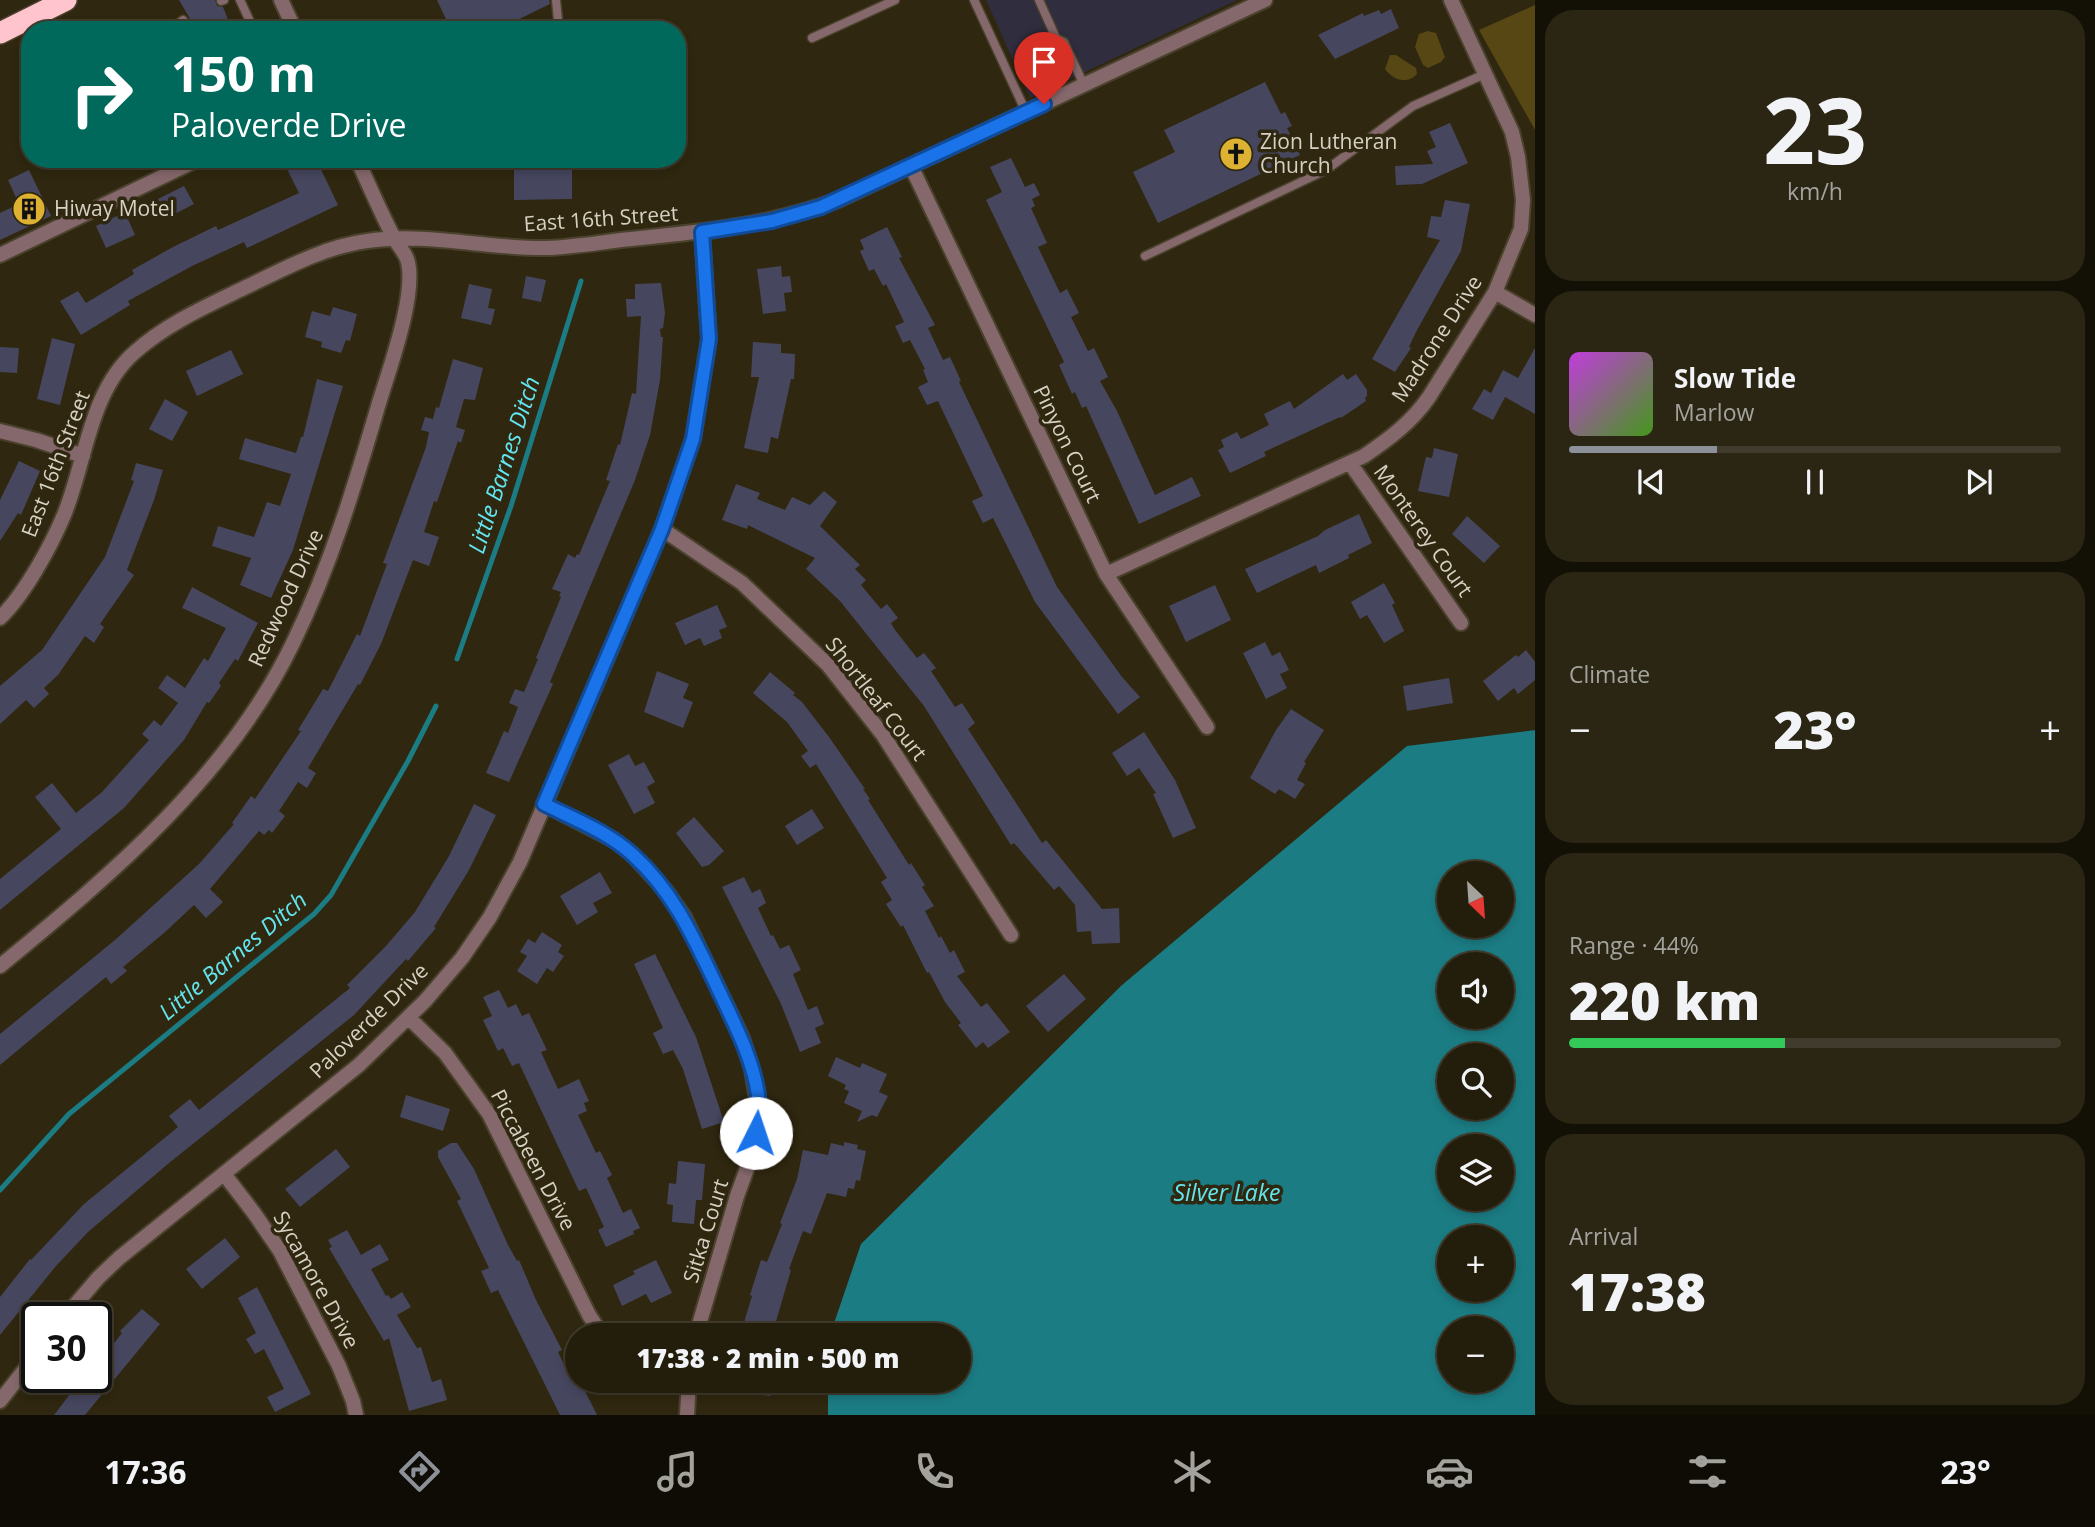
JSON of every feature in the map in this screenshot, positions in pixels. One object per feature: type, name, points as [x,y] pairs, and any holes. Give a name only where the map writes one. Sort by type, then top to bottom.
[{"type":"highway","points":[[24,21],[66,0]]},
{"type":"highway","points":[[0,33],[21,22]]},
{"type":"street","points":[[281,0],[291,21]]},
{"type":"street","name":"East 16th Street","points":[[0,618],[37,567],[48,546],[64,514],[102,401],[117,373],[134,352],[196,312],[298,262],[338,247],[394,237],[546,248],[702,232],[805,213],[1265,0]]},
{"type":"street","name":"Madrone Drive","points":[[1106,575],[1350,463],[1396,434],[1421,408],[1494,292],[1521,229],[1523,200],[1518,157],[1512,132],[1451,0]]},
{"type":"street","name":"Pinyon Court","points":[[911,166],[1106,575],[1208,727]]},
{"type":"street","points":[[0,255],[180,168]]},
{"type":"street","name":"Redwood Drive","points":[[0,966],[136,850],[193,790],[252,714],[292,645],[328,566],[408,299],[407,260],[361,168]]},
{"type":"street","name":"Paloverde Drive","points":[[78,1302],[119,1258],[359,1065],[409,1018],[462,958],[490,917],[520,862],[662,529],[693,439],[709,339],[702,232]]},
{"type":"street","points":[[1494,292],[1535,315]]},
{"type":"street","points":[[0,431],[83,456]]},
{"type":"street","name":"Monterey Court","points":[[1350,463],[1461,623]]},
{"type":"street","name":"Shortleaf Court","points":[[662,529],[742,583],[828,665],[883,735],[1011,935]]},
{"type":"street","name":"Sitka Court","points":[[544,804],[614,840],[632,854],[666,891],[684,916],[742,1038],[752,1069],[759,1113],[753,1152],[737,1196],[700,1323]]},
{"type":"street","name":"Piccabeen Drive","points":[[409,1018],[445,1053],[489,1114],[594,1323]]},
{"type":"street","name":"Sycamore Drive","points":[[224,1174],[280,1251],[339,1366],[356,1415]]},
{"type":"street","points":[[0,1401],[21,1374]]},
{"type":"street","points":[[687,1415],[688,1393]]},
{"type":"lane","points":[[240,0],[250,21]]},
{"type":"lane","points":[[556,0],[558,21]]},
{"type":"lane","points":[[812,38],[895,0]]},
{"type":"lane","points":[[974,0],[1026,112]]},
{"type":"lane","points":[[1039,0],[1056,38],[1065,42],[1084,85]]},
{"type":"lane","points":[[1145,257],[1326,170],[1413,106],[1485,74]]},
{"type":"shaded area","points":[[986,0],[1237,0],[1030,98]]},
{"type":"shaded area","points":[[1535,5],[1535,130],[1479,30]]},
{"type":"shaded area","points":[[1428,31],[1436,33],[1445,57],[1428,68],[1423,65],[1415,47],[1419,34]]},
{"type":"shaded area","points":[[1390,55],[1396,55],[1416,68],[1417,74],[1405,80],[1392,76],[1385,69]]},
{"type":"water","name":"Silver Lake","points":[[1535,730],[1535,1415],[828,1415],[828,1393],[971,1393],[971,1323],[834,1323],[861,1244],[1122,985],[1407,746]]},
{"type":"building","points":[[179,0],[215,0],[217,6],[223,7],[228,21],[190,21]]},
{"type":"building","points":[[437,0],[549,0],[550,4],[515,21],[447,21]]},
{"type":"building","points":[[1391,9],[1399,28],[1335,59],[1318,35],[1363,13],[1364,16],[1379,10],[1381,14]]},
{"type":"building","name":"Zion Lutheran Church","points":[[1265,82],[1281,114],[1285,112],[1292,126],[1287,128],[1300,155],[1158,223],[1133,172],[1175,152],[1164,130]]},
{"type":"building","points":[[1450,123],[1468,163],[1422,184],[1396,185],[1395,166],[1433,164],[1427,151],[1436,147],[1429,132]]},
{"type":"building","points":[[1011,158],[1025,187],[1034,183],[1040,195],[1032,199],[1035,206],[1031,208],[1047,243],[1038,247],[1060,293],[1067,289],[1079,313],[1071,317],[1088,351],[1094,348],[1108,377],[1100,381],[1117,411],[1155,495],[1192,477],[1201,496],[1139,524],[1086,406],[1082,408],[1075,392],[1072,394],[1059,365],[1064,362],[986,200],[1002,192],[990,167]]},
{"type":"building","points":[[286,168],[320,168],[338,205],[247,248],[244,242],[192,266],[128,301],[130,305],[81,335],[60,301],[78,291],[86,303],[134,274],[132,270],[173,247],[216,226],[218,230],[299,193]]},
{"type":"building","points":[[514,168],[572,168],[572,199],[514,200]]},
{"type":"building","name":"Hiway Motel","points":[[29,170],[51,216],[0,240],[0,213],[19,204],[8,180]]},
{"type":"building","points":[[184,186],[194,204],[167,218],[158,199]]},
{"type":"building","points":[[1445,200],[1470,204],[1461,251],[1416,332],[1409,347],[1411,348],[1395,372],[1372,359],[1440,240],[1427,237],[1431,216],[1441,217]]},
{"type":"building","points":[[125,212],[135,235],[106,248],[96,226]]},
{"type":"building","points":[[887,227],[902,257],[899,258],[935,325],[928,328],[943,360],[950,357],[961,381],[959,382],[1057,587],[1122,677],[1140,697],[1118,714],[1035,602],[993,518],[983,523],[972,501],[983,496],[938,401],[927,405],[918,387],[928,382],[923,370],[925,369],[910,340],[903,343],[895,326],[904,322],[886,284],[883,286],[874,269],[869,271],[860,251],[864,249],[860,240]]},
{"type":"building","points":[[781,266],[782,277],[790,276],[792,292],[784,293],[786,311],[763,314],[757,269]]},
{"type":"building","points":[[526,276],[546,280],[541,302],[522,298]]},
{"type":"building","points":[[661,283],[665,313],[663,328],[660,329],[663,337],[660,380],[650,435],[635,480],[550,682],[553,684],[509,782],[486,773],[504,731],[508,733],[518,707],[509,703],[515,689],[524,692],[561,597],[561,592],[552,589],[568,554],[575,558],[579,555],[610,481],[606,480],[618,444],[620,445],[632,393],[636,394],[641,316],[627,317],[626,299],[635,299],[635,284]]},
{"type":"building","points":[[469,284],[492,289],[488,308],[495,309],[491,325],[461,318]]},
{"type":"building","points":[[333,307],[357,314],[350,341],[346,340],[341,353],[321,347],[322,342],[305,337],[312,311],[330,316]]},
{"type":"building","points":[[52,338],[75,344],[60,405],[37,399]]},
{"type":"building","points":[[753,342],[781,344],[781,353],[795,354],[794,379],[791,379],[778,439],[771,437],[768,453],[744,448],[759,377],[751,377]]},
{"type":"building","points":[[0,347],[19,348],[17,373],[0,372]]},
{"type":"building","points":[[1535,348],[1535,414],[1505,397],[1493,420],[1472,409],[1484,389],[1491,393],[1503,370],[1518,378]]},
{"type":"building","points":[[231,350],[243,374],[197,396],[186,371]]},
{"type":"building","points":[[453,359],[483,368],[475,400],[464,399],[456,427],[465,430],[461,443],[458,441],[424,532],[439,537],[429,566],[413,560],[381,644],[360,685],[358,684],[308,768],[316,773],[307,788],[298,782],[279,811],[285,816],[272,833],[269,830],[264,835],[259,831],[210,889],[223,902],[206,918],[194,905],[123,967],[127,971],[111,984],[106,977],[0,1065],[0,1034],[115,940],[199,864],[234,824],[232,823],[251,796],[255,799],[301,731],[298,730],[323,689],[328,691],[357,634],[360,636],[387,564],[383,563],[426,447],[429,432],[421,430],[425,417],[433,419],[436,407],[439,408]]},
{"type":"building","points":[[1343,374],[1347,380],[1356,374],[1367,390],[1366,401],[1341,418],[1264,452],[1266,456],[1230,473],[1218,450],[1224,447],[1221,440],[1237,432],[1241,439],[1269,425],[1264,414],[1290,401],[1294,409]]},
{"type":"building","points":[[317,379],[343,386],[293,550],[271,598],[240,585],[251,558],[212,546],[218,526],[254,537],[267,502],[280,506],[291,474],[239,459],[245,438],[296,453],[303,437]]},
{"type":"building","points":[[165,399],[188,412],[172,441],[149,429]]},
{"type":"building","points":[[1434,448],[1458,454],[1449,497],[1418,491],[1426,457],[1432,458]]},
{"type":"building","points":[[19,461],[40,471],[21,515],[18,513],[0,541],[0,500]]},
{"type":"building","points":[[136,463],[163,470],[127,570],[134,575],[100,624],[104,627],[94,643],[85,636],[58,675],[44,688],[49,694],[34,708],[26,700],[0,724],[0,686],[42,650],[105,557],[134,481],[131,480]]},
{"type":"building","points":[[736,484],[760,493],[757,499],[785,510],[792,497],[810,505],[824,491],[837,502],[820,526],[860,565],[855,569],[866,580],[861,585],[881,609],[887,604],[898,618],[891,623],[895,630],[917,658],[924,653],[936,668],[931,671],[955,707],[962,703],[975,723],[968,729],[1042,843],[1046,840],[1102,909],[1119,908],[1120,943],[1092,944],[1091,931],[1077,932],[1075,905],[1059,886],[1054,890],[1014,843],[1011,845],[924,706],[840,601],[806,569],[815,558],[748,525],[747,529],[722,520]]},
{"type":"building","points":[[1359,514],[1372,543],[1319,573],[1316,565],[1257,593],[1245,569]]},
{"type":"building","points":[[1467,516],[1500,546],[1484,563],[1452,534]]},
{"type":"building","points":[[1384,583],[1395,603],[1392,605],[1404,631],[1384,643],[1367,615],[1360,619],[1351,602]]},
{"type":"building","points":[[1215,585],[1231,620],[1186,642],[1169,606]]},
{"type":"building","points":[[192,587],[258,623],[238,661],[235,659],[219,683],[221,686],[209,703],[207,702],[184,740],[124,808],[0,910],[0,879],[61,829],[35,797],[52,783],[76,813],[102,792],[149,740],[142,734],[154,720],[161,726],[178,703],[158,688],[167,675],[185,688],[204,658],[208,661],[226,628],[182,608]]},
{"type":"building","points":[[717,605],[727,627],[719,630],[722,638],[704,646],[700,638],[685,645],[675,623]]},
{"type":"building","points":[[1265,642],[1272,656],[1280,652],[1289,670],[1280,674],[1287,688],[1266,699],[1243,653]]},
{"type":"building","points":[[1526,650],[1535,662],[1535,680],[1518,694],[1514,688],[1498,701],[1483,681]]},
{"type":"building","points":[[657,671],[689,684],[683,698],[693,702],[683,728],[644,712]]},
{"type":"building","points":[[770,672],[795,693],[793,695],[802,702],[829,737],[865,789],[870,799],[868,800],[909,865],[911,863],[925,885],[922,887],[934,906],[925,911],[939,938],[941,936],[950,953],[954,950],[965,972],[957,976],[981,1007],[987,1003],[1010,1032],[988,1048],[983,1042],[976,1048],[958,1025],[961,1023],[945,1002],[929,972],[927,973],[903,925],[901,927],[886,904],[892,900],[881,882],[887,878],[816,764],[810,768],[801,756],[808,751],[787,722],[753,693]]},
{"type":"building","points":[[1449,678],[1453,703],[1407,711],[1403,686]]},
{"type":"building","points":[[1291,709],[1324,730],[1304,762],[1306,763],[1297,780],[1305,784],[1295,799],[1279,789],[1275,794],[1250,778],[1276,730]]},
{"type":"building","points":[[1144,732],[1175,780],[1196,828],[1173,838],[1153,794],[1156,793],[1139,768],[1127,776],[1112,753]]},
{"type":"building","points":[[629,754],[635,766],[644,762],[655,782],[647,787],[655,803],[634,814],[608,765]]},
{"type":"building","points":[[474,804],[496,815],[469,870],[434,927],[436,928],[408,961],[406,959],[354,1015],[169,1163],[88,1232],[27,1302],[21,1302],[21,1309],[0,1335],[0,1297],[30,1259],[84,1204],[178,1127],[169,1116],[190,1099],[199,1110],[350,988],[347,985],[415,912],[449,856]]},
{"type":"building","points":[[812,809],[824,828],[797,845],[785,826]]},
{"type":"building","points":[[694,817],[724,851],[709,865],[702,867],[676,833]]},
{"type":"building","points":[[600,872],[612,893],[593,903],[598,912],[577,925],[560,896]]},
{"type":"building","points":[[744,877],[752,893],[760,889],[766,903],[758,908],[771,936],[773,935],[780,949],[789,945],[801,970],[793,974],[808,1010],[817,1006],[824,1024],[815,1028],[821,1043],[800,1052],[781,1004],[722,887]]},
{"type":"building","points":[[542,932],[562,945],[558,952],[564,956],[553,972],[547,968],[537,984],[517,971],[527,956],[520,952],[528,939],[535,943]]},
{"type":"building","points":[[655,954],[696,1037],[724,1122],[702,1129],[683,1069],[673,1050],[663,1054],[653,1033],[663,1028],[634,964]]},
{"type":"building","points":[[1064,974],[1086,999],[1048,1032],[1026,1006]]},
{"type":"building","points":[[499,990],[508,1008],[516,1004],[522,1016],[529,1013],[547,1050],[541,1052],[558,1089],[579,1079],[589,1101],[584,1103],[587,1111],[578,1115],[596,1153],[600,1151],[612,1175],[607,1178],[623,1213],[631,1209],[640,1228],[633,1231],[634,1234],[606,1247],[598,1230],[604,1227],[586,1188],[579,1191],[519,1063],[512,1066],[503,1048],[498,1051],[483,1020],[492,1016],[483,997]]},
{"type":"building","points":[[836,1057],[860,1068],[862,1063],[887,1074],[879,1092],[888,1096],[877,1117],[872,1115],[857,1122],[862,1111],[844,1103],[849,1091],[844,1089],[846,1085],[828,1076]]},
{"type":"building","points":[[406,1095],[450,1109],[443,1131],[400,1117]]},
{"type":"building","points":[[844,1142],[858,1145],[857,1149],[866,1151],[860,1181],[856,1180],[854,1189],[848,1188],[846,1197],[827,1193],[811,1234],[803,1231],[789,1269],[791,1270],[776,1323],[744,1323],[761,1260],[767,1262],[782,1224],[780,1223],[797,1179],[803,1150],[828,1155],[831,1143],[844,1146]]},
{"type":"building","points":[[451,1143],[457,1143],[474,1169],[508,1245],[517,1261],[519,1260],[562,1350],[558,1352],[565,1366],[565,1393],[586,1393],[597,1415],[560,1415],[498,1290],[491,1293],[481,1271],[489,1268],[457,1201],[461,1199],[438,1157],[438,1151]]},
{"type":"building","points":[[336,1149],[350,1167],[300,1207],[285,1189]]},
{"type":"building","points":[[678,1161],[705,1164],[702,1200],[696,1200],[694,1224],[672,1222],[673,1205],[667,1204],[669,1183],[676,1184]]},
{"type":"building","points":[[347,1230],[361,1255],[380,1244],[389,1260],[371,1269],[386,1296],[391,1299],[402,1292],[411,1307],[397,1315],[417,1348],[421,1347],[432,1382],[441,1379],[447,1400],[409,1411],[389,1338],[384,1341],[329,1248],[332,1247],[328,1240]]},
{"type":"building","points":[[225,1238],[240,1257],[202,1289],[186,1269]]},
{"type":"building","points":[[656,1260],[672,1293],[651,1303],[646,1294],[622,1306],[613,1285]]},
{"type":"building","points":[[257,1287],[311,1394],[275,1412],[267,1397],[284,1389],[264,1349],[255,1354],[246,1339],[256,1333],[238,1298]]},
{"type":"building","points":[[142,1309],[160,1324],[112,1382],[112,1346],[122,1333],[120,1331]]},
{"type":"building","points":[[71,1393],[103,1393],[85,1415],[54,1415]]},
{"type":"building","points":[[741,1393],[771,1393],[771,1396]]},
{"type":"waterway","name":"Little Barnes Ditch","points":[[457,659],[511,506],[581,281]]},
{"type":"waterway","name":"Little Barnes Ditch","points":[[0,1190],[69,1114],[314,914],[331,895],[408,761],[436,706]]},
{"type":"place","name":"Zion Lutheran Church","points":[[1236,154]]},
{"type":"place","name":"Hiway Motel","points":[[29,209]]},
{"type":"route","points":[[756,1133],[758,1095],[742,1038],[684,916],[666,891],[632,854],[614,840],[544,804],[662,529],[693,439],[709,339],[702,232],[805,213],[1044,104]]}]
